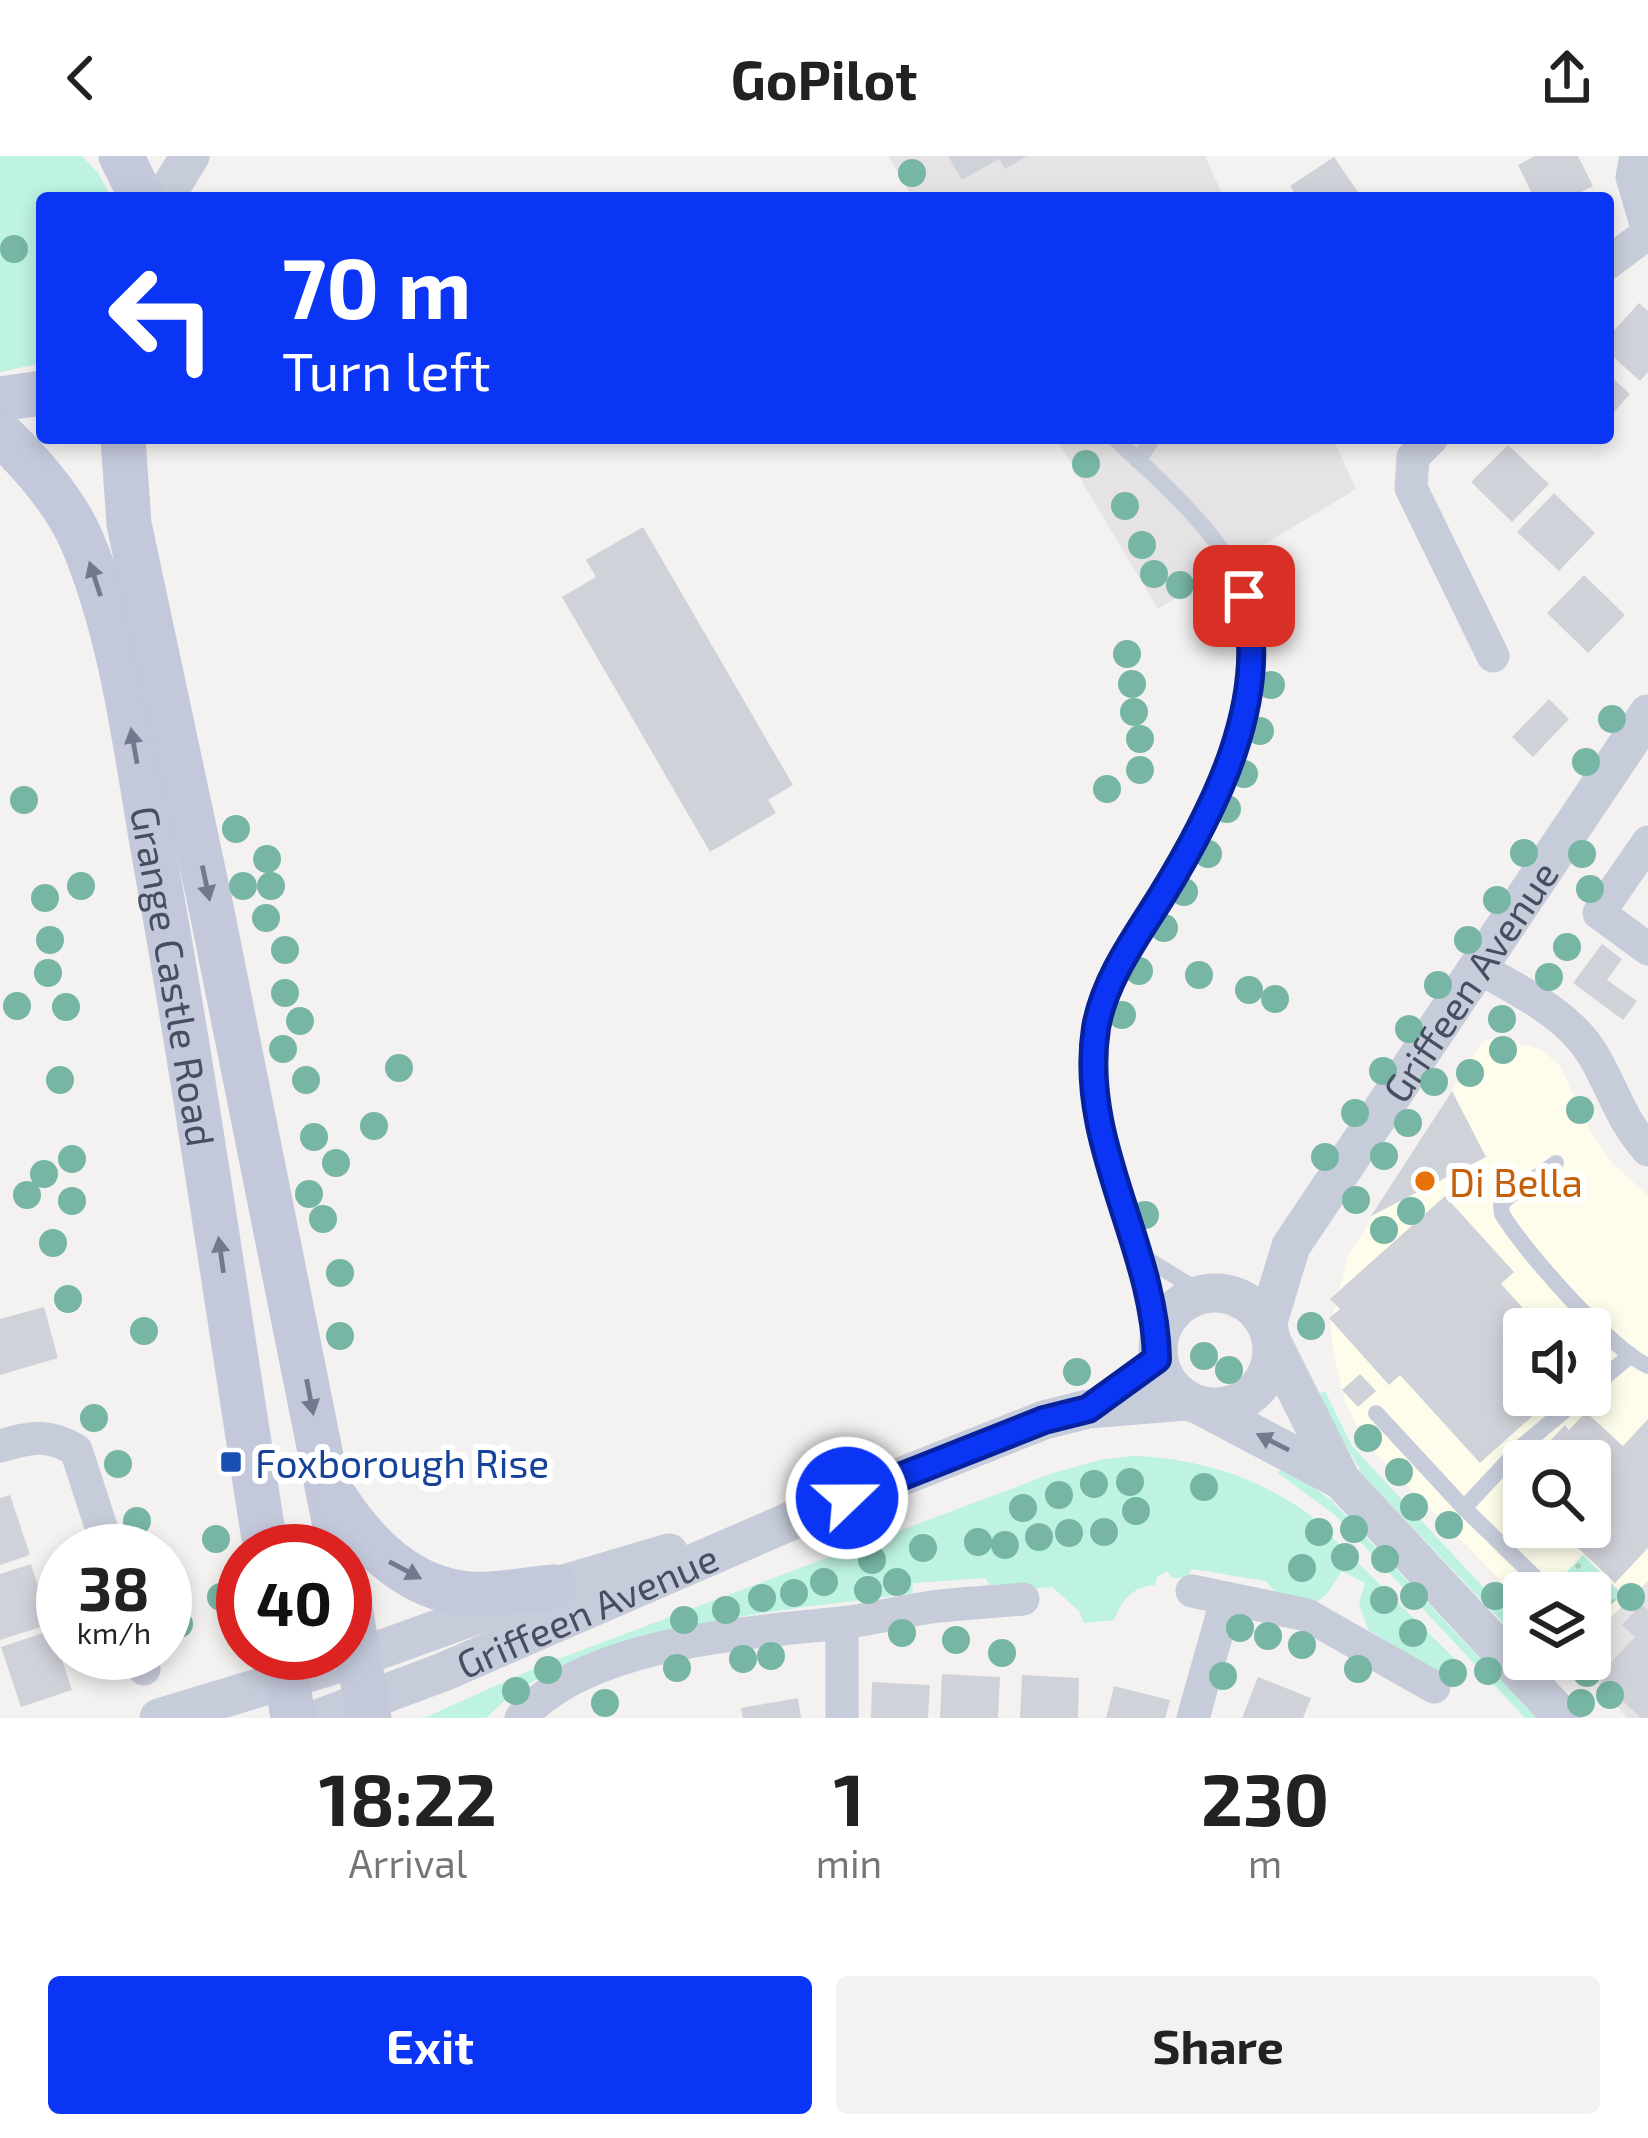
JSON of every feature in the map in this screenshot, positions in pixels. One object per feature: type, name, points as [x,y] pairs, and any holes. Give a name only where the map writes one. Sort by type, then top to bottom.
[{"type":"main road","points":[[121,156],[139,192]]},
{"type":"main road","points":[[0,399],[36,394]]},
{"type":"main road","name":"Grange Castle Road","points":[[0,433],[41,478],[79,535],[97,578],[119,670],[202,1124],[262,1524]]},
{"type":"main road","name":"Grange Castle Road","points":[[123,444],[134,548],[335,1524]]},
{"type":"main road","points":[[327,1486],[380,1557],[427,1582],[472,1594],[554,1587]]},
{"type":"main road","points":[[363,1680],[368,1710]]},
{"type":"street","points":[[168,192],[190,156]]},
{"type":"street","points":[[1614,258],[1648,232],[1632,177],[1636,156]]},
{"type":"street","points":[[1426,444],[1413,457],[1411,488],[1493,656]]},
{"type":"street","name":"Griffeen Avenue","points":[[1213,1293],[1255,1275],[1291,1246],[1648,714]]},
{"type":"street","points":[[1648,842],[1599,913],[1648,949]]},
{"type":"street","points":[[1479,968],[1572,1027],[1591,1051],[1622,1117],[1648,1150]]},
{"type":"street","name":"Griffeen Avenue","points":[[1269,1333],[1291,1246]]},
{"type":"street","points":[[1341,1480],[1172,1390],[1157,1351],[1162,1326],[1172,1311],[1186,1300],[1213,1293],[1240,1298],[1256,1310],[1341,1480],[1563,1718]]},
{"type":"street","points":[[1194,1404],[1239,1403],[1254,1393],[1273,1363],[1269,1333]]},
{"type":"street","name":"Griffeen Avenue","points":[[1088,1409],[1157,1351]]},
{"type":"street","name":"Griffeen Avenue","points":[[320,1718],[368,1710],[807,1514],[1044,1420],[1088,1409],[1194,1404]]},
{"type":"street","points":[[0,1447],[27,1438],[55,1437],[76,1450],[100,1524]]},
{"type":"street","name":"Griffeen Avenue","points":[[372,1653],[554,1587],[807,1514]]},
{"type":"street","points":[[1192,1591],[1307,1615],[1434,1687]]},
{"type":"street","points":[[1193,1718],[1227,1598]]},
{"type":"street","points":[[521,1718],[550,1694],[595,1671],[671,1645],[932,1607],[1023,1599]]},
{"type":"street","points":[[842,1623],[842,1718]]},
{"type":"street","points":[[159,1718],[288,1683]]},
{"type":"lane","points":[[1120,444],[1225,556],[1244,596],[1254,658],[1250,700],[1190,848],[1112,979],[1096,1024],[1097,1110],[1116,1188],[1142,1256],[1157,1351]]},
{"type":"lane","points":[[1138,461],[1150,444]]},
{"type":"lane","points":[[1556,1163],[1507,1198],[1501,1205],[1502,1214],[1568,1292],[1648,1366]]},
{"type":"lane","points":[[1142,1256],[1213,1293]]},
{"type":"lane","points":[[1611,1372],[1631,1355]]},
{"type":"lane","points":[[1376,1413],[1530,1572]]},
{"type":"lane","points":[[1464,1508],[1558,1416]]},
{"type":"shaded area","points":[[888,156],[1205,156],[1221,192],[909,192]]},
{"type":"shaded area","points":[[1060,444],[1336,444],[1356,489],[1158,609]]},
{"type":"shaded area","points":[[1500,1038],[1542,1050],[1560,1066],[1593,1136],[1612,1163],[1648,1196],[1648,1581],[1611,1617],[1611,1572],[1503,1572],[1503,1583],[1365,1442],[1345,1401],[1332,1345],[1331,1323],[1348,1256],[1480,1046]]},
{"type":"shaded area","points":[[1648,1581],[1648,1718],[1627,1718],[1595,1680],[1611,1680],[1611,1617]]},
{"type":"green space","points":[[0,156],[82,156],[109,192],[36,192],[36,364],[0,372]]},
{"type":"green space","points":[[1325,1391],[1352,1446],[1503,1608],[1503,1623],[1363,1475],[1317,1395]]},
{"type":"green space","points":[[1135,1456],[1228,1472],[1311,1516],[1462,1666],[1454,1682],[1368,1630],[1359,1603],[1365,1583],[1342,1571],[1314,1604],[1282,1601],[1266,1581],[1192,1569],[1188,1577],[1172,1578],[1167,1571],[1157,1577],[1155,1585],[1134,1591],[1114,1620],[1084,1623],[1079,1611],[1052,1587],[998,1591],[991,1589],[986,1578],[913,1583],[912,1593],[684,1627],[572,1662],[525,1687],[486,1718],[424,1718],[542,1665],[1053,1473]]},
{"type":"green space","points":[[1283,1465],[1332,1501],[1536,1718],[1525,1718],[1335,1515],[1278,1473]]},
{"type":"green space","points":[[1583,1555],[1600,1572],[1566,1572]]},
{"type":"green space","points":[[1611,1583],[1622,1594],[1611,1605]]},
{"type":"building","points":[[948,156],[1027,156],[1005,169],[999,159],[962,180]]},
{"type":"building","points":[[1535,156],[1578,156],[1593,186],[1581,192],[1531,192],[1518,165]]},
{"type":"building","points":[[1334,157],[1358,192],[1294,192],[1290,186]]},
{"type":"building","points":[[1639,303],[1648,311],[1648,372],[1640,381],[1614,357],[1614,330]]},
{"type":"building","points":[[1614,379],[1630,394],[1614,412]]},
{"type":"building","points":[[1508,445],[1549,484],[1512,522],[1471,482]]},
{"type":"building","points":[[1554,493],[1595,533],[1559,571],[1517,532]]},
{"type":"building","points":[[643,527],[793,785],[768,800],[776,813],[710,852],[562,597],[596,577],[586,560]]},
{"type":"building","points":[[1584,575],[1625,615],[1588,653],[1547,613]]},
{"type":"building","points":[[1549,699],[1569,719],[1533,757],[1512,737]]},
{"type":"building","points":[[1602,944],[1622,959],[1607,980],[1637,1001],[1623,1020],[1573,983]]},
{"type":"building","points":[[1452,1091],[1486,1157],[1371,1216]]},
{"type":"building","points":[[1445,1196],[1514,1272],[1501,1284],[1523,1308],[1503,1308],[1503,1416],[1533,1416],[1480,1463],[1400,1375],[1389,1385],[1329,1318],[1340,1309],[1330,1299]]},
{"type":"building","points":[[44,1307],[58,1358],[0,1375],[0,1319]]},
{"type":"building","points":[[1360,1374],[1376,1391],[1358,1407],[1342,1390]]},
{"type":"building","points":[[1582,1416],[1590,1416],[1623,1446],[1648,1419],[1648,1548],[1615,1583],[1611,1572],[1603,1572],[1578,1548],[1611,1548],[1611,1440],[1551,1440],[1565,1425],[1569,1430]]},
{"type":"building","points":[[10,1495],[30,1555],[0,1565],[0,1498]]},
{"type":"building","points":[[31,1564],[36,1580],[36,1628],[0,1640],[0,1574]]},
{"type":"building","points":[[1641,1604],[1648,1610],[1648,1718],[1641,1718],[1600,1680],[1611,1680],[1611,1662],[1635,1637],[1622,1625]]},
{"type":"building","points":[[36,1635],[36,1680],[69,1680],[72,1690],[21,1707],[1,1647]]},
{"type":"building","points":[[942,1674],[1000,1677],[998,1718],[940,1718]]},
{"type":"building","points":[[1022,1675],[1079,1678],[1078,1718],[1020,1718]]},
{"type":"building","points":[[1258,1677],[1311,1698],[1303,1718],[1242,1718]]},
{"type":"building","points":[[872,1682],[930,1685],[928,1718],[871,1718]]},
{"type":"building","points":[[1114,1686],[1170,1700],[1165,1718],[1106,1718]]},
{"type":"building","points":[[798,1698],[801,1718],[743,1718],[741,1708]]},
{"type":"place","name":"Di Bella","points":[[1425,1181]]},
{"type":"place","name":"Foxborough Rise","points":[[231,1462]]},
{"type":"route","points":[[847,1498],[1044,1420],[1088,1409],[1157,1359],[1142,1256],[1116,1188],[1097,1110],[1096,1024],[1112,979],[1190,848],[1250,700],[1254,658],[1244,596]]}]
